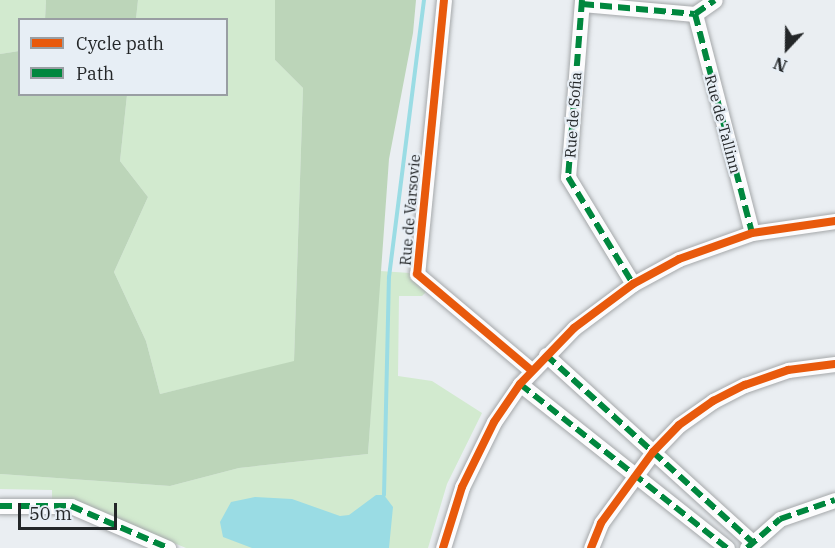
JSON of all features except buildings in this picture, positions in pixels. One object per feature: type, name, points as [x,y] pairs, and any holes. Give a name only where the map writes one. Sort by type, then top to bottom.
[{"type":"street","name":"Rue de Varsovie","points":[[444,0],[417,274],[532,371]]},
{"type":"street","points":[[582,2],[695,14],[715,0]]},
{"type":"street","name":"Rue de Sofia","points":[[582,2],[568,177],[633,284]]},
{"type":"street","name":"Rue de Tallinn","points":[[695,14],[752,233]]},
{"type":"street","points":[[443,548],[477,454],[520,384],[574,328],[633,284],[679,259],[752,233],[835,221]]},
{"type":"street","points":[[546,355],[653,452],[749,545],[780,519],[817,503],[835,500]]},
{"type":"street","points":[[591,548],[601,523],[653,452],[680,425],[712,401],[788,370],[835,364]]},
{"type":"street","points":[[520,384],[727,548]]},
{"type":"street","points":[[0,506],[71,506],[168,548]]},
{"type":"green space","points":[[0,0],[46,0],[45,18],[18,18],[18,51],[0,54]]},
{"type":"green space","points":[[46,0],[138,0],[136,18],[45,18]]},
{"type":"green space","points":[[138,0],[275,0],[275,60],[303,88],[294,362],[160,394],[146,341],[114,272],[148,197],[120,161],[127,96],[228,96],[228,18],[136,18]]},
{"type":"green space","points":[[275,0],[416,0],[413,33],[389,159],[368,454],[239,468],[170,486],[0,474],[0,54],[18,51],[18,96],[127,96],[120,161],[148,197],[114,272],[146,341],[160,394],[294,361],[303,88],[275,60]]},
{"type":"green space","points":[[380,271],[410,273],[429,289],[422,296],[399,296],[398,376],[432,381],[482,413],[447,484],[428,548],[186,548],[71,500],[52,499],[52,490],[0,489],[0,474],[170,486],[239,468],[368,454]]},
{"type":"water","points":[[376,495],[384,495],[393,507],[389,548],[252,548],[223,537],[220,522],[231,502],[255,497],[292,499],[340,516],[349,515]]},
{"type":"waterway","points":[[384,495],[389,277],[424,0]]},
{"type":"marked path","points":[[582,0],[568,177],[633,284]]},
{"type":"marked path","points":[[582,4],[695,14],[715,0]]},
{"type":"marked path","points":[[695,14],[752,233]]},
{"type":"marked path","points":[[546,355],[752,542]]},
{"type":"marked path","points":[[520,384],[727,548]]},
{"type":"marked path","points":[[747,548],[780,519],[835,500]]},
{"type":"marked path","points":[[0,506],[71,506],[168,548]]},
{"type":"cycle path","points":[[444,0],[417,274],[532,371]]},
{"type":"cycle path","points":[[443,548],[462,487],[494,422],[520,384],[574,328],[633,284],[679,259],[752,233],[835,221]]},
{"type":"cycle path","points":[[591,548],[601,523],[653,452],[679,425],[713,401],[745,385],[788,370],[835,364]]}]
